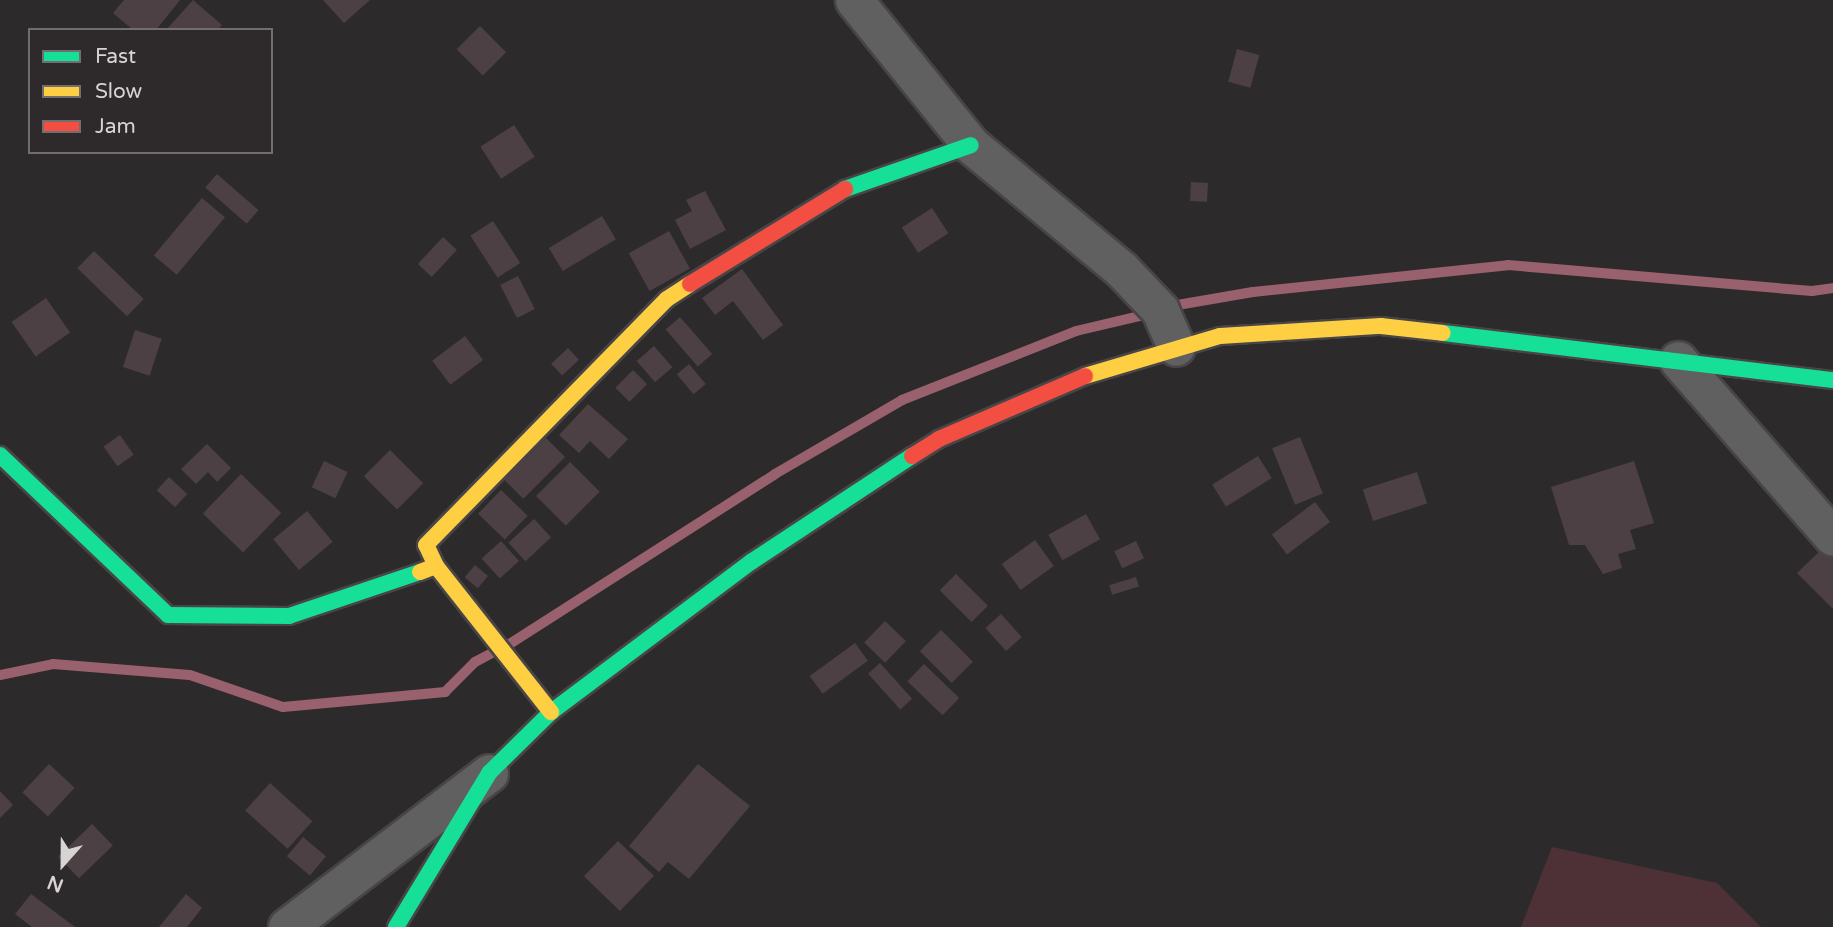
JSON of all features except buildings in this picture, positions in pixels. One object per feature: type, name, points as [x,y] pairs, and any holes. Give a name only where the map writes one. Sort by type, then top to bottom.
[{"type":"main road","points":[[551,712],[436,566],[426,545],[667,299],[833,193],[971,145]]},
{"type":"main road","points":[[396,927],[490,772],[551,712],[751,562],[939,439],[1109,365],[1220,336],[1381,326],[1833,380]]},
{"type":"main road","points":[[0,455],[168,615],[289,616],[436,566]]},
{"type":"street","points":[[854,0],[971,145],[1121,270],[1160,310],[1176,347]]},
{"type":"street","points":[[1678,360],[1833,537]]},
{"type":"street","points":[[287,927],[490,772]]},
{"type":"shaded area","points":[[1552,847],[1717,883],[1761,927],[1521,927]]},
{"type":"waterway","points":[[1166,307],[1253,292],[1508,265],[1812,291],[1833,288]]},
{"type":"waterway","points":[[508,645],[775,474],[902,400],[1076,331],[1152,313]]},
{"type":"waterway","points":[[0,675],[53,664],[190,675],[283,707],[445,692],[475,662],[494,652]]},
{"type":"traffic: fast","points":[[845,189],[971,145]]},
{"type":"traffic: fast","points":[[1443,333],[1833,380]]},
{"type":"traffic: fast","points":[[0,455],[168,615],[289,616],[420,572]]},
{"type":"traffic: fast","points":[[396,927],[490,772],[551,712],[751,562],[912,456]]},
{"type":"traffic: slow","points":[[436,566],[426,545],[667,299],[690,284]]},
{"type":"traffic: slow","points":[[1085,376],[1220,336],[1381,326],[1443,333]]},
{"type":"traffic: slow","points":[[420,572],[436,566],[551,712]]},
{"type":"traffic: jam","points":[[690,284],[845,189]]},
{"type":"traffic: jam","points":[[912,456],[939,439],[1085,376]]}]
